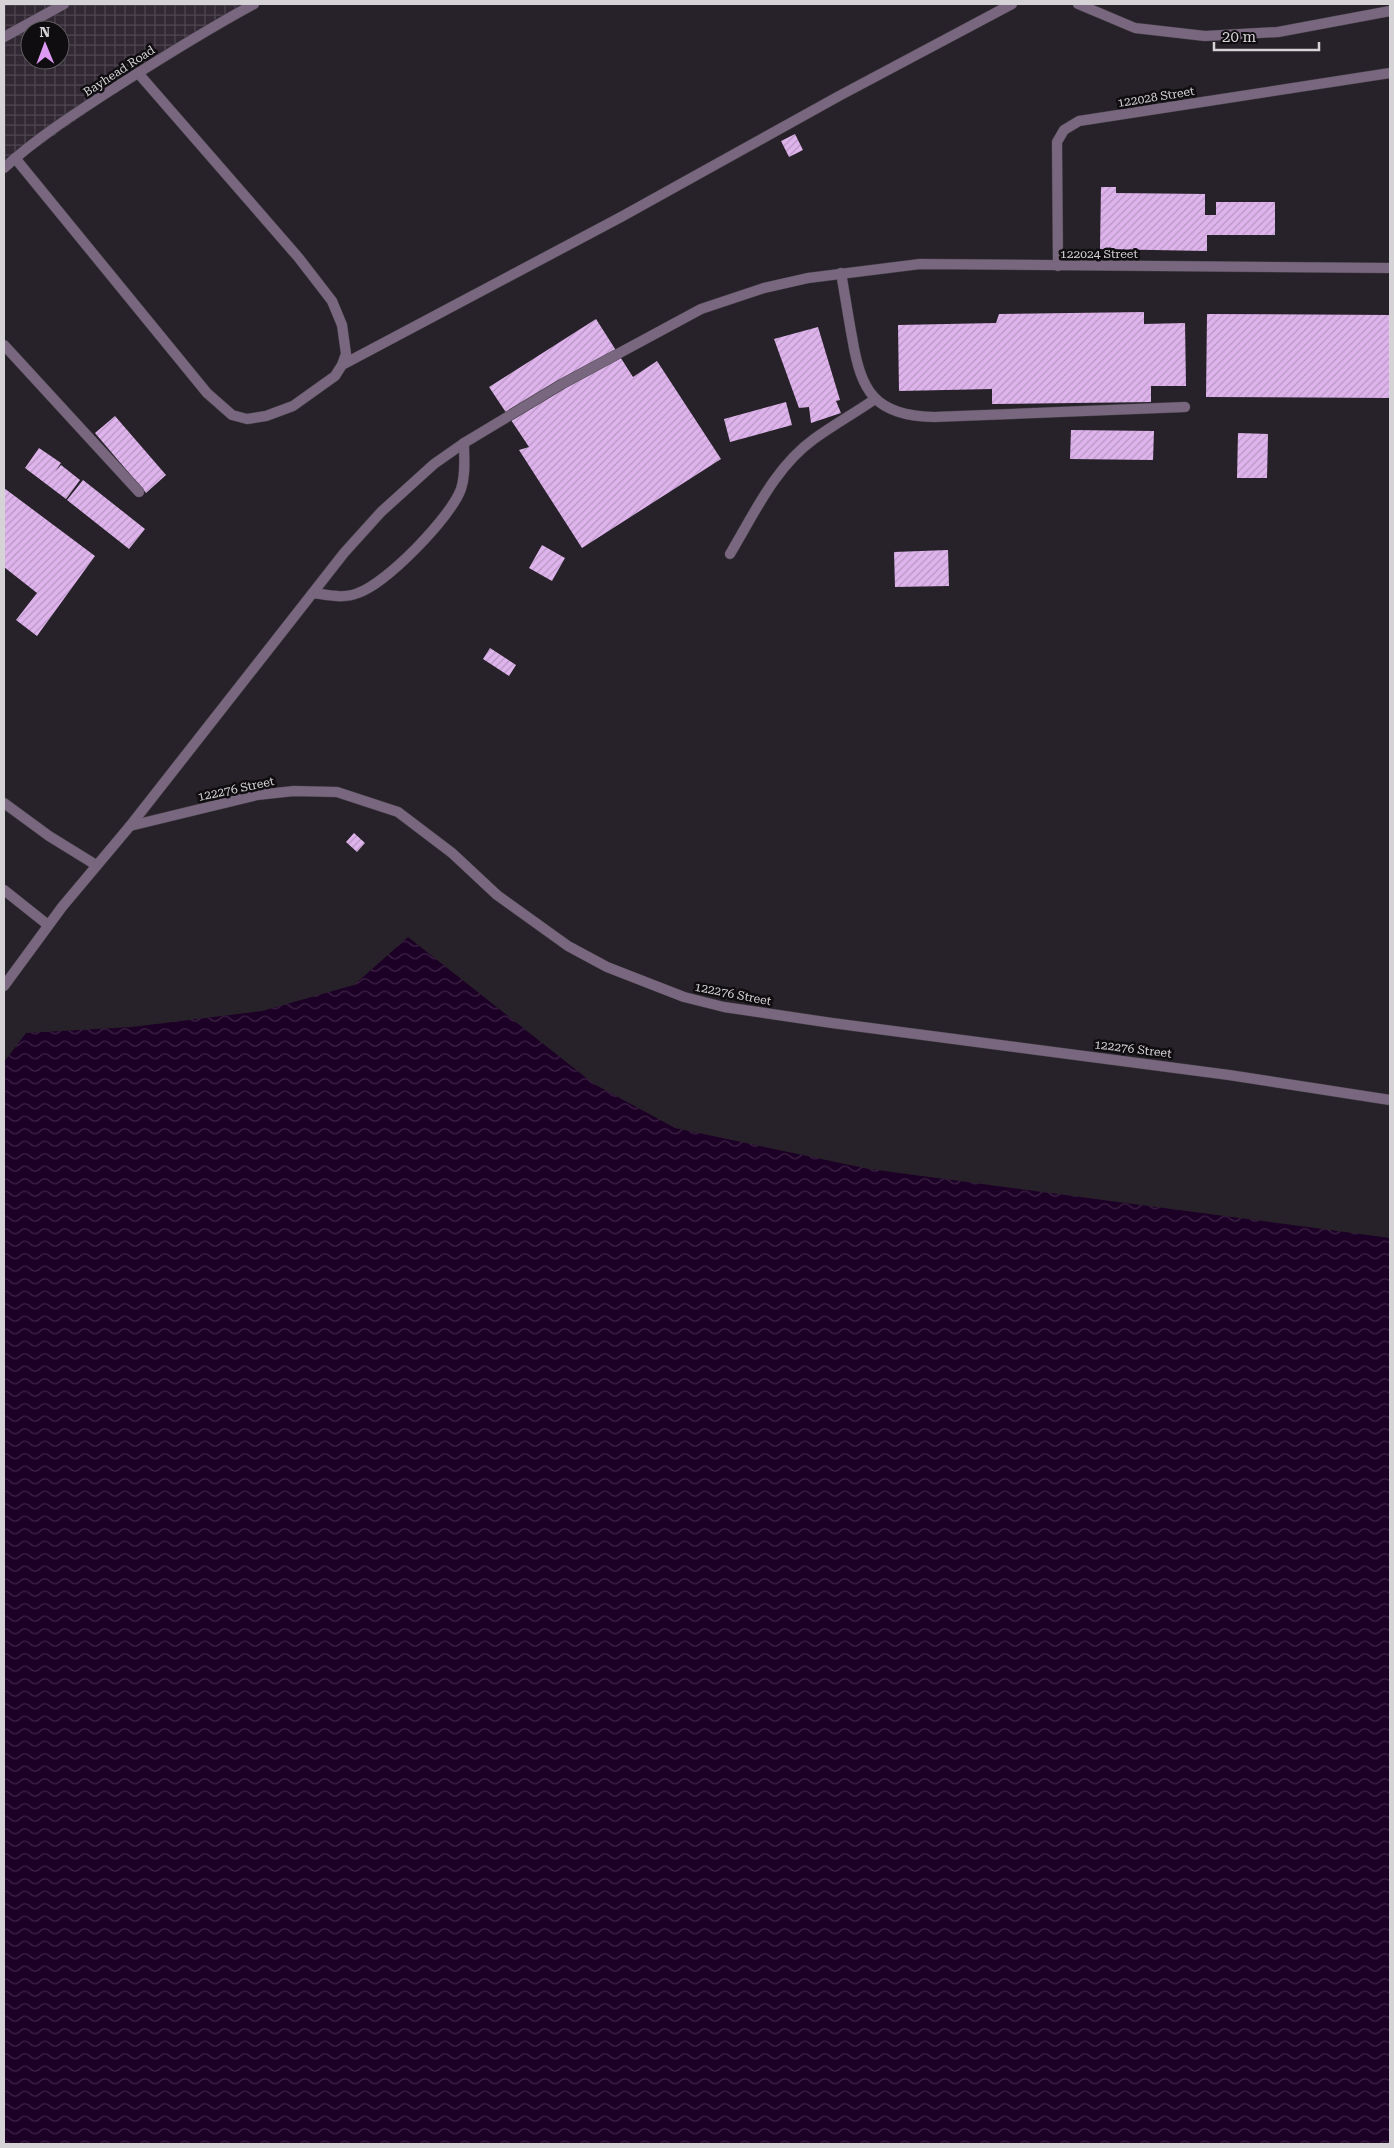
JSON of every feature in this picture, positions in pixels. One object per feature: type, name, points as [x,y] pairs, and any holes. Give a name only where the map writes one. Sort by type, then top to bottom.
[{"type":"street","points":[[4,37],[64,4]]},
{"type":"street","name":"Bayhead Road","points":[[4,168],[64,121],[201,33],[254,4]]},
{"type":"street","points":[[342,365],[620,217],[839,96],[1012,4]]},
{"type":"street","points":[[1078,4],[1135,28],[1205,36],[1278,32],[1390,11]]},
{"type":"street","points":[[15,158],[207,392],[232,415],[247,419],[266,416],[293,406],[334,376],[342,365],[346,354],[342,325],[332,301],[298,257],[138,73]]},
{"type":"street","name":"122028 Street","points":[[1058,266],[1056,154],[1060,135],[1070,126],[1079,121],[1390,73]]},
{"type":"street","name":"122024 Street","points":[[4,986],[48,925],[130,826],[349,548],[381,512],[434,464],[464,443],[562,384],[701,309],[764,288],[808,278],[920,264],[1390,268]]},
{"type":"street","points":[[841,273],[858,370],[864,384],[875,399],[892,410],[916,417],[1185,407]]},
{"type":"street","points":[[4,345],[139,492]]},
{"type":"street","points":[[730,554],[770,486],[791,460],[813,439],[875,399]]},
{"type":"street","points":[[313,593],[344,596],[358,593],[374,584],[402,562],[455,504],[462,487],[464,474],[464,443]]},
{"type":"street","name":"122276 Street","points":[[130,826],[257,796],[294,791],[337,792],[398,812],[452,854],[497,895],[568,946],[607,967],[684,997],[724,1007],[832,1023],[1229,1074],[1390,1100]]},
{"type":"street","points":[[4,803],[49,836],[96,866]]},
{"type":"street","points":[[4,890],[48,925]]},
{"type":"shaded area","points":[[4,4],[241,4],[4,171]]},
{"type":"water","points":[[408,937],[594,1084],[675,1128],[869,1169],[1390,1238],[1390,2144],[4,2144],[4,1062],[26,1033],[132,1027],[262,1011],[354,985]]},
{"type":"building","points":[[795,134],[803,150],[789,157],[781,141]]},
{"type":"building","points":[[1101,187],[1116,187],[1116,193],[1205,194],[1205,215],[1216,215],[1216,202],[1275,202],[1275,235],[1207,235],[1207,251],[1100,249]]},
{"type":"building","points":[[1144,312],[1144,324],[1185,323],[1186,386],[1151,386],[1151,402],[992,404],[992,389],[899,391],[898,325],[996,323],[999,314]]},
{"type":"building","points":[[1207,314],[1390,315],[1390,398],[1206,397]]},
{"type":"building","points":[[596,319],[633,377],[657,361],[721,459],[582,548],[519,450],[529,447],[489,387]]},
{"type":"building","points":[[818,327],[840,400],[836,401],[841,413],[811,423],[809,407],[799,408],[774,339]]},
{"type":"building","points":[[786,402],[792,425],[730,442],[724,419]]},
{"type":"building","points":[[115,416],[166,475],[146,493],[95,433]]},
{"type":"building","points":[[1071,430],[1154,431],[1153,460],[1070,459]]},
{"type":"building","points":[[1238,433],[1268,434],[1267,478],[1237,478]]},
{"type":"building","points":[[39,448],[61,463],[55,472],[61,465],[80,480],[66,499],[25,468]]},
{"type":"building","points":[[83,480],[145,529],[129,549],[67,500]]},
{"type":"building","points":[[4,488],[95,556],[37,636],[16,620],[37,593],[4,567]]},
{"type":"building","points":[[542,545],[565,558],[552,581],[529,568]]},
{"type":"building","points":[[948,550],[949,586],[895,587],[894,552]]},
{"type":"building","points":[[490,648],[516,665],[509,676],[483,659]]},
{"type":"building","points":[[354,833],[365,843],[357,852],[346,842]]}]
